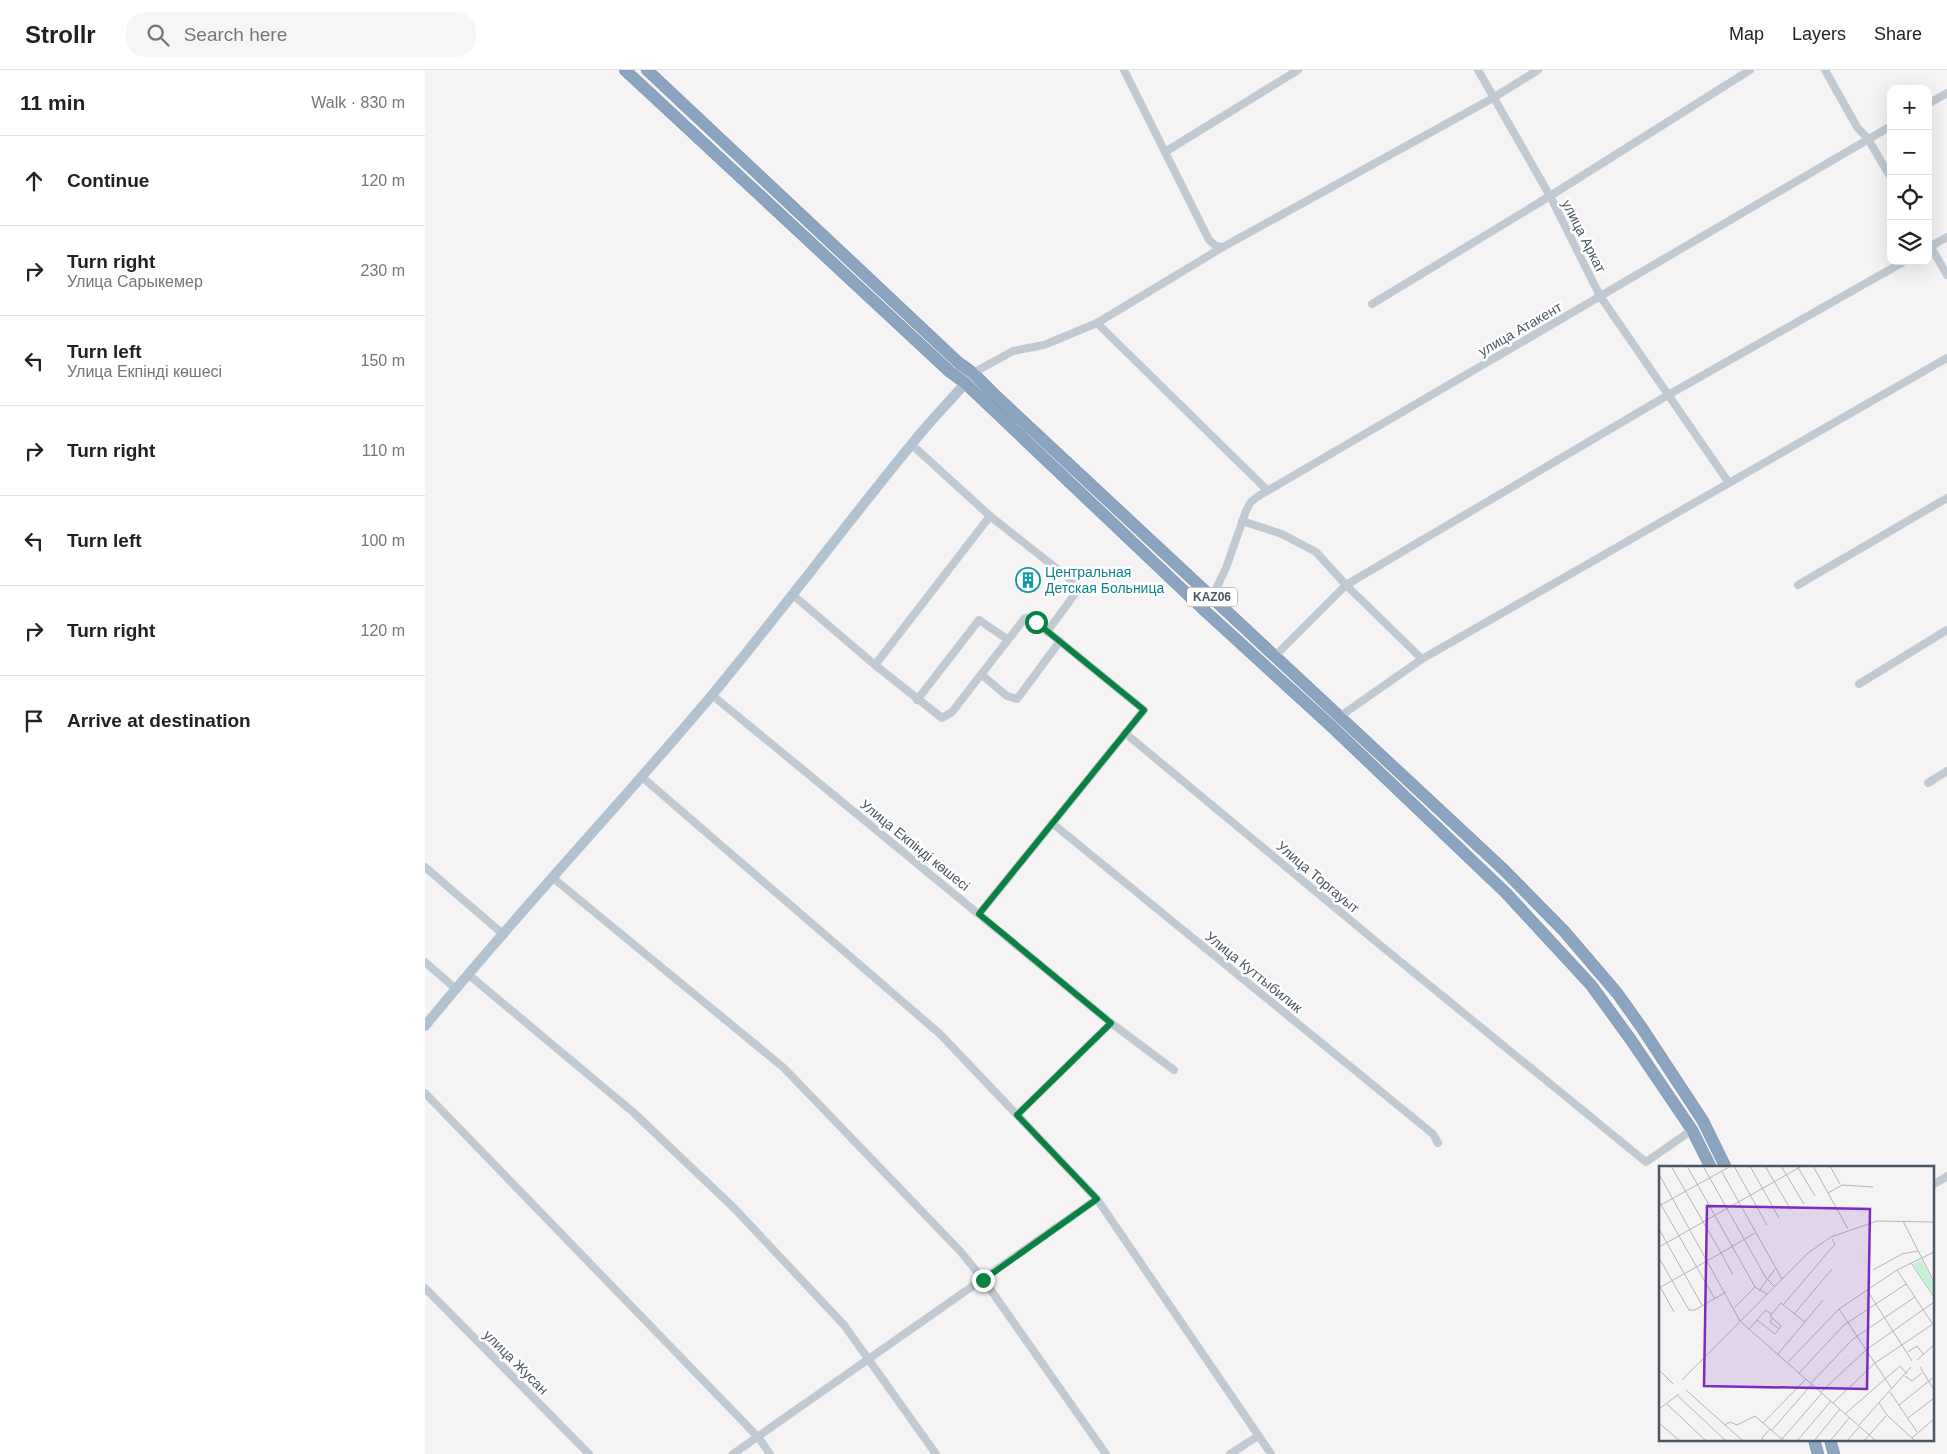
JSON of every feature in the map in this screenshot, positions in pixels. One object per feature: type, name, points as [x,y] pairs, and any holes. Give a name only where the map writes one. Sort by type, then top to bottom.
[{"type":"highway","name":"KАZ06","points":[[625,70],[950,372],[965,383],[1506,893],[1591,985],[1631,1040],[1691,1130],[1710,1166]]},
{"type":"highway","name":"KАZ06","points":[[647,70],[1504,870],[1564,931],[1617,993],[1642,1028],[1703,1121],[1725,1166]]},
{"type":"highway","points":[[1493,882],[1504,870]]},
{"type":"main road","points":[[425,1026],[712,695],[793,596],[911,444],[973,373]]},
{"type":"street","points":[[1124,70],[1209,240],[1216,246],[1223,247]]},
{"type":"street","points":[[1165,152],[1298,70]]},
{"type":"street","points":[[1372,304],[1550,196],[1478,70]]},
{"type":"street","points":[[973,373],[1013,351],[1043,345],[1097,323],[1223,247],[1493,98],[1538,70]]},
{"type":"street","name":"улица Аркат","points":[[1729,483],[1600,296],[1550,196],[1750,70]]},
{"type":"street","points":[[1825,70],[1857,127],[1868,139],[1889,175]]},
{"type":"street","points":[[1932,102],[1947,93]]},
{"type":"street","name":"улица Атакент","points":[[1212,597],[1226,568],[1241,521],[1250,503],[1267,490],[1887,128]]},
{"type":"street","points":[[1932,244],[1947,237]]},
{"type":"street","points":[[1932,251],[1947,274]]},
{"type":"street","points":[[1274,657],[1347,585],[1668,395],[1898,265]]},
{"type":"street","points":[[1097,323],[1267,490]]},
{"type":"street","points":[[1339,717],[1422,659],[1947,358]]},
{"type":"street","points":[[911,444],[990,516],[1080,587],[1047,632]]},
{"type":"street","points":[[1798,585],[1947,498]]},
{"type":"street","points":[[875,665],[990,516]]},
{"type":"street","points":[[1241,521],[1282,534],[1316,552],[1422,659]]},
{"type":"street","points":[[793,596],[917,700],[942,718],[952,712],[1025,618],[1031,618],[1144,710],[979,914]]},
{"type":"street","points":[[917,700],[979,620],[1007,640]]},
{"type":"street","points":[[1859,684],[1947,630]]},
{"type":"street","points":[[982,675],[1007,696],[1017,699],[1060,641]]},
{"type":"street","name":"Улица Екпінді көшесі","points":[[712,695],[1111,1023],[1174,1070]]},
{"type":"street","name":"Улица Торгауыт","points":[[1125,733],[1385,949],[1497,1038],[1647,1162],[1691,1130]]},
{"type":"street","points":[[1927,783],[1947,771]]},
{"type":"street","points":[[642,777],[940,1034],[1097,1199],[1271,1454]]},
{"type":"street","name":"Улица Куттыбилик","points":[[1052,823],[1433,1134],[1437,1142]]},
{"type":"street","points":[[425,867],[504,935]]},
{"type":"street","points":[[553,878],[784,1068],[960,1250],[1105,1454]]},
{"type":"street","points":[[425,962],[456,988]]},
{"type":"street","points":[[469,975],[633,1112],[733,1208],[844,1325],[936,1454]]},
{"type":"street","points":[[1017,1115],[1111,1023]]},
{"type":"street","points":[[425,1093],[757,1437],[770,1454]]},
{"type":"street","points":[[1935,1184],[1947,1176]]},
{"type":"street","points":[[733,1454],[1097,1199]]},
{"type":"street","name":"улица Жусан","points":[[425,1288],[589,1454]]},
{"type":"street","points":[[1230,1454],[1258,1436]]},
{"type":"place","name":"Центральная Детская Больница","points":[[1028,580]]},
{"type":"route","points":[[983,1280],[1097,1199],[1017,1115],[1111,1023],[979,914],[1144,710],[1036,622]]}]
